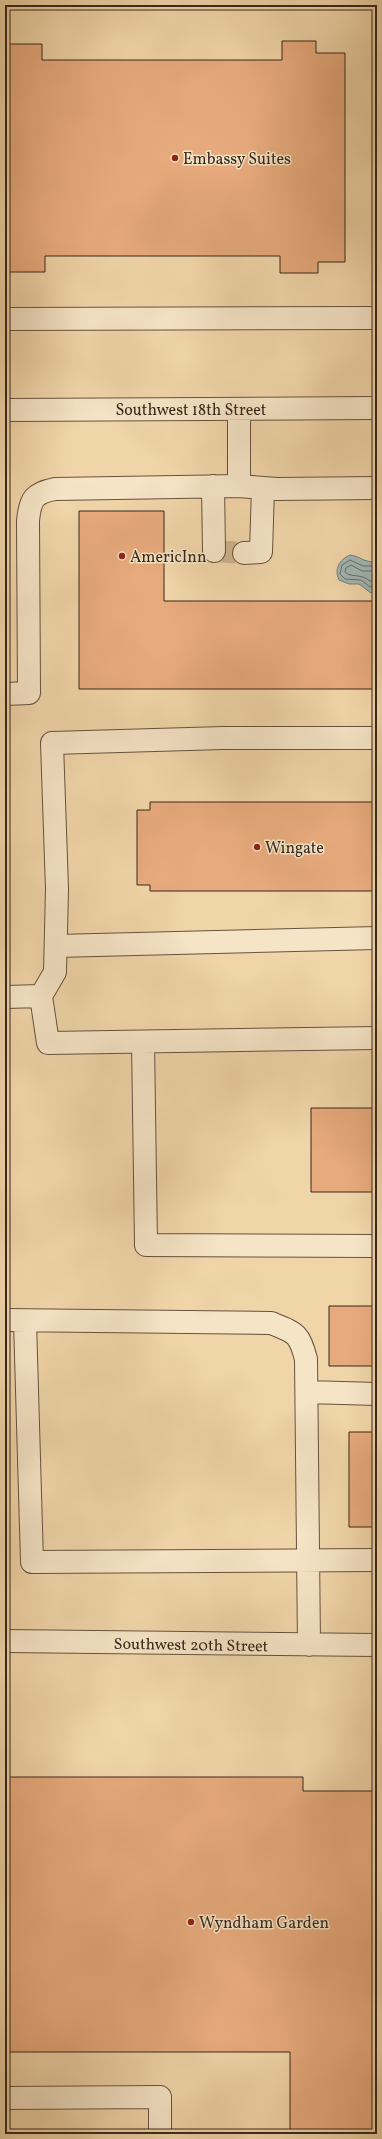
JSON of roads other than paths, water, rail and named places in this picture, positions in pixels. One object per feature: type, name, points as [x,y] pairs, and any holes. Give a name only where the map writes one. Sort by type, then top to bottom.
[{"type":"street","points":[[5,319],[377,318]]},
{"type":"street","name":"Southwest 18th Street","points":[[5,410],[377,408]]},
{"type":"street","points":[[239,409],[239,486]]},
{"type":"street","points":[[213,486],[214,551]]},
{"type":"street","points":[[5,694],[29,693],[29,505],[35,497],[43,491],[55,489],[213,486],[263,488],[377,488]]},
{"type":"street","points":[[244,552],[262,552],[263,488]]},
{"type":"street","points":[[377,738],[223,738],[52,743],[57,889],[55,972],[41,996],[48,1042],[377,1038]]},
{"type":"street","points":[[56,946],[377,938]]},
{"type":"street","points":[[5,998],[41,996]]},
{"type":"street","points":[[143,1042],[146,1245],[377,1246]]},
{"type":"street","points":[[309,1645],[309,1560],[307,1392],[306,1359],[300,1340],[288,1330],[271,1323],[15,1320],[32,1562],[309,1560],[377,1560]]},
{"type":"street","points":[[307,1392],[377,1394]]},
{"type":"street","name":"Southwest 20th Street","points":[[5,1641],[377,1645]]},
{"type":"street","points":[[5,2098],[160,2097],[160,2134]]},
{"type":"water","points":[[350,555],[368,561],[377,562],[377,587],[371,593],[359,584],[349,584],[339,580],[337,572],[338,565],[343,559]]},
{"type":"tunnel","points":[[214,551],[244,553]]},
{"type":"place","name":"Embassy Suites","points":[[175,158]]},
{"type":"place","name":"AmericInn","points":[[122,556]]},
{"type":"place","name":"Wingate","points":[[257,847]]},
{"type":"place","name":"Wyndham Garden","points":[[191,1922]]}]
